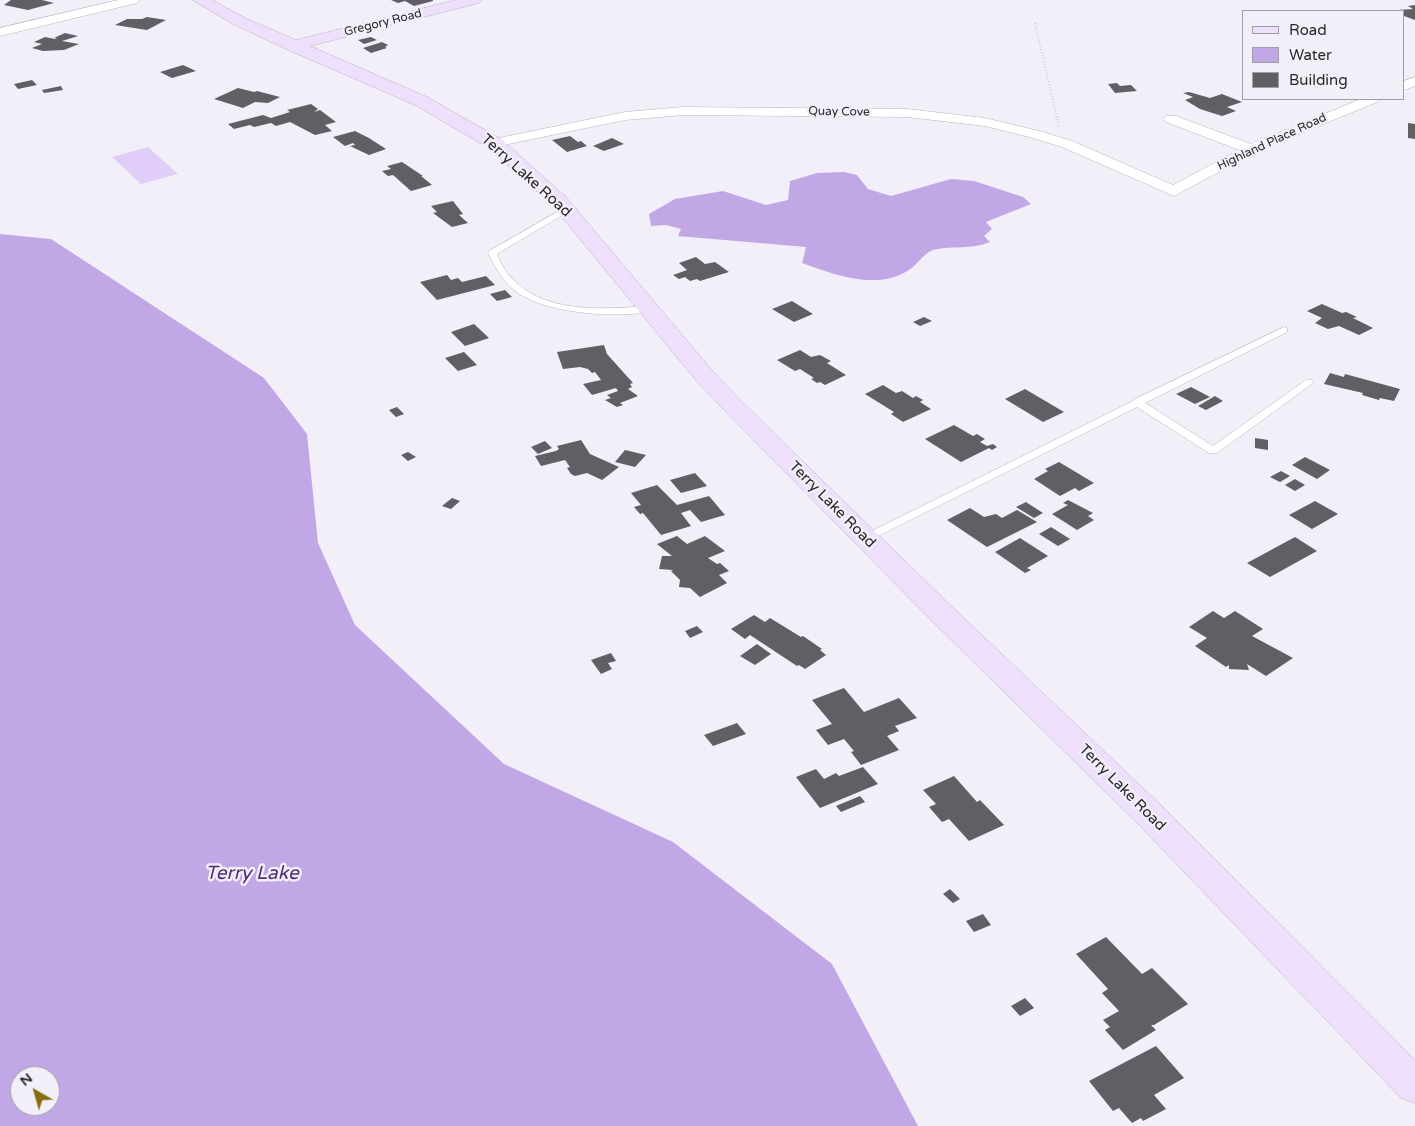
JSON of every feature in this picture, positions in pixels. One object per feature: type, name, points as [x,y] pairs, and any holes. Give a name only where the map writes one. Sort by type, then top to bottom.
[{"type":"main road","name":"Terry Lake Road","points":[[201,0],[238,21],[292,46],[421,101],[494,143],[567,210],[730,403],[1153,818],[1415,1086]]},
{"type":"main road","name":"Gregory Road","points":[[292,46],[474,0]]},
{"type":"street","points":[[0,32],[133,0]]},
{"type":"street","name":"Highland Place Road","points":[[1174,191],[1251,150],[1370,100]]},
{"type":"street","name":"Quay Cove","points":[[494,143],[625,116],[683,111],[907,113],[985,122],[1056,141],[1174,191]]},
{"type":"street","points":[[1171,119],[1251,150]]},
{"type":"lane","points":[[567,210],[492,252],[496,264],[506,277],[531,299],[558,307],[597,312],[650,309]]},
{"type":"lane","points":[[866,538],[1284,330]]},
{"type":"lane","points":[[1136,402],[1212,451],[1309,382]]},
{"type":"path","points":[[1035,23],[1044,72],[1061,133],[1056,141]]},
{"type":"shaded area","points":[[148,147],[178,174],[141,184],[112,157]]},
{"type":"water","points":[[844,172],[857,175],[868,189],[891,196],[951,179],[974,181],[1023,197],[1031,204],[986,222],[992,229],[984,236],[990,242],[976,246],[933,250],[909,270],[897,276],[870,280],[842,276],[802,263],[806,247],[678,236],[681,229],[666,225],[651,226],[649,214],[675,199],[723,191],[766,205],[788,200],[790,181],[817,173]]},
{"type":"water","name":"Terry Lake","points":[[0,234],[51,239],[264,378],[307,434],[318,543],[355,625],[504,764],[673,842],[832,964],[918,1126],[0,1126]]},
{"type":"building","points":[[11,0],[42,0],[54,3],[28,10],[4,5]]},
{"type":"building","points":[[391,0],[433,1],[414,6],[405,1],[398,3]]},
{"type":"building","points":[[1415,5],[1415,20],[1405,16],[1405,10],[1398,10],[1413,9],[1408,6]]},
{"type":"building","points":[[147,17],[166,20],[147,30],[115,25],[127,19]]},
{"type":"building","points":[[65,33],[78,36],[62,41],[79,44],[64,50],[43,51],[32,48],[42,44],[34,42],[45,37],[55,39]]},
{"type":"building","points":[[371,37],[377,40],[364,44],[358,40]]},
{"type":"building","points":[[382,42],[388,45],[385,47],[387,48],[371,53],[363,48]]},
{"type":"building","points":[[183,65],[196,71],[172,78],[160,72]]},
{"type":"building","points":[[32,80],[37,85],[18,89],[14,84]]},
{"type":"building","points":[[1117,83],[1120,86],[1131,85],[1137,91],[1115,93],[1108,84]]},
{"type":"building","points":[[61,86],[63,90],[44,93],[42,90]]},
{"type":"building","points":[[238,88],[280,97],[268,103],[255,102],[243,108],[214,99]]},
{"type":"building","points":[[1189,92],[1210,98],[1222,94],[1242,102],[1227,107],[1236,111],[1222,116],[1200,109],[1185,100],[1193,97],[1183,93]]},
{"type":"building","points":[[311,104],[318,109],[314,112],[320,110],[336,122],[325,125],[332,131],[315,135],[290,122],[276,126],[271,123],[234,129],[228,124],[263,115],[271,118],[290,112],[287,110]]},
{"type":"building","points":[[1408,123],[1415,124],[1415,139],[1408,138]]},
{"type":"building","points":[[355,131],[386,149],[369,155],[350,146],[355,145],[353,143],[345,146],[333,137]]},
{"type":"building","points":[[570,136],[587,146],[567,152],[552,140]]},
{"type":"building","points":[[612,138],[624,144],[604,151],[593,146]]},
{"type":"building","points":[[402,162],[423,176],[421,176],[432,185],[411,191],[393,175],[388,176],[382,171],[391,169],[387,166]]},
{"type":"building","points":[[453,201],[463,214],[459,215],[468,223],[452,227],[433,213],[437,212],[431,206]]},
{"type":"building","points":[[696,257],[705,264],[715,262],[729,272],[700,281],[697,279],[690,281],[685,277],[679,279],[673,275],[687,270],[679,263]]},
{"type":"building","points":[[447,275],[451,280],[458,278],[462,282],[486,276],[495,285],[437,300],[420,282]]},
{"type":"building","points":[[505,290],[512,297],[497,301],[490,294]]},
{"type":"building","points":[[792,301],[813,314],[794,322],[772,309]]},
{"type":"building","points":[[1322,304],[1357,317],[1353,318],[1373,328],[1359,335],[1339,326],[1328,329],[1315,323],[1322,318],[1307,311]]},
{"type":"building","points":[[924,317],[932,321],[920,326],[913,322]]},
{"type":"building","points":[[474,324],[489,338],[465,346],[451,332]]},
{"type":"building","points":[[604,345],[607,354],[633,383],[630,384],[632,387],[628,389],[638,396],[620,403],[623,405],[617,407],[605,400],[611,398],[607,395],[618,391],[616,388],[592,395],[583,384],[601,380],[595,372],[592,373],[588,369],[580,367],[563,369],[557,352]]},
{"type":"building","points":[[800,350],[811,357],[820,355],[831,361],[827,363],[846,375],[825,385],[820,382],[817,383],[811,379],[814,378],[800,369],[795,371],[777,360]]},
{"type":"building","points":[[464,352],[477,365],[458,371],[445,358]]},
{"type":"building","points":[[1330,373],[1344,377],[1345,374],[1400,389],[1394,401],[1380,398],[1379,400],[1362,395],[1363,393],[1324,384]]},
{"type":"building","points":[[883,385],[896,393],[902,391],[913,398],[916,396],[923,400],[920,402],[931,409],[903,422],[891,414],[894,412],[865,394]]},
{"type":"building","points":[[1191,387],[1210,397],[1195,404],[1176,394]]},
{"type":"building","points":[[1025,389],[1064,412],[1043,422],[1005,399]]},
{"type":"building","points":[[1215,396],[1223,401],[1206,410],[1198,406]]},
{"type":"building","points":[[397,407],[404,414],[396,417],[389,410]]},
{"type":"building","points":[[954,425],[973,436],[977,434],[985,439],[980,442],[987,446],[993,444],[997,447],[992,450],[989,448],[961,462],[925,439]]},
{"type":"building","points":[[1255,438],[1268,440],[1268,450],[1255,448]]},
{"type":"building","points":[[581,440],[590,454],[619,467],[602,480],[587,473],[575,476],[571,474],[567,468],[570,467],[565,460],[541,466],[535,456],[556,451],[559,449],[557,446]]},
{"type":"building","points":[[545,441],[552,448],[538,454],[531,447]]},
{"type":"building","points":[[625,450],[646,455],[635,467],[615,462]]},
{"type":"building","points":[[408,452],[416,457],[408,461],[401,455]]},
{"type":"building","points":[[1305,457],[1330,470],[1317,479],[1292,465]]},
{"type":"building","points":[[1059,462],[1094,483],[1079,491],[1075,488],[1060,496],[1034,479],[1048,471],[1045,469]]},
{"type":"building","points":[[1281,471],[1290,476],[1280,482],[1270,477]]},
{"type":"building","points":[[695,473],[707,486],[681,493],[670,480]]},
{"type":"building","points":[[1295,479],[1305,485],[1295,491],[1285,485]]},
{"type":"building","points":[[657,485],[677,505],[709,496],[725,515],[701,522],[690,510],[681,513],[691,526],[661,535],[643,513],[640,514],[634,507],[641,505],[631,493]]},
{"type":"building","points":[[452,498],[460,501],[451,509],[442,506]]},
{"type":"building","points":[[1068,500],[1093,513],[1088,516],[1094,520],[1077,530],[1052,514],[1068,505],[1063,503]]},
{"type":"building","points":[[1315,501],[1338,514],[1312,529],[1289,515]]},
{"type":"building","points":[[1026,502],[1043,513],[1034,518],[1016,507]]},
{"type":"building","points":[[970,508],[984,517],[996,514],[1002,518],[1017,510],[1037,522],[987,547],[947,520]]},
{"type":"building","points":[[1051,527],[1070,539],[1058,546],[1039,534]]},
{"type":"building","points":[[677,536],[687,544],[705,536],[725,551],[708,558],[717,564],[720,563],[729,571],[719,575],[727,583],[700,597],[690,588],[679,587],[680,580],[671,571],[673,570],[659,569],[662,556],[672,556],[657,544]]},
{"type":"building","points":[[1295,537],[1317,551],[1270,577],[1247,563]]},
{"type":"building","points":[[1020,538],[1048,556],[1027,568],[1031,570],[1025,573],[995,552]]},
{"type":"building","points":[[1213,611],[1224,618],[1235,611],[1263,629],[1252,636],[1293,658],[1266,676],[1247,664],[1249,670],[1229,669],[1229,665],[1226,667],[1195,646],[1207,638],[1189,627]]},
{"type":"building","points":[[754,615],[765,622],[770,618],[801,637],[803,636],[822,649],[820,650],[826,655],[805,669],[799,665],[797,666],[750,635],[745,639],[731,629]]},
{"type":"building","points":[[697,626],[703,632],[690,638],[685,631]]},
{"type":"building","points":[[757,644],[771,654],[755,665],[740,656]]},
{"type":"building","points":[[611,653],[616,661],[608,663],[612,669],[601,674],[591,660]]},
{"type":"building","points":[[844,688],[864,712],[899,698],[917,718],[895,726],[899,731],[887,736],[899,750],[861,765],[851,752],[854,751],[844,739],[828,745],[816,730],[832,724],[812,700]]},
{"type":"building","points":[[737,723],[746,734],[713,746],[704,735]]},
{"type":"building","points":[[863,767],[878,784],[820,808],[796,777],[816,769],[824,779],[836,773],[839,776]]},
{"type":"building","points":[[954,776],[977,802],[980,800],[1004,825],[969,841],[949,819],[942,822],[929,807],[936,804],[923,790]]},
{"type":"building","points":[[860,796],[865,802],[841,812],[836,806]]},
{"type":"building","points":[[950,889],[960,899],[953,903],[943,894]]},
{"type":"building","points":[[983,914],[991,925],[974,932],[966,921]]},
{"type":"building","points":[[1106,937],[1142,974],[1152,968],[1188,1004],[1151,1025],[1156,1030],[1123,1050],[1105,1030],[1110,1027],[1103,1020],[1119,1011],[1102,993],[1108,989],[1076,954]]},
{"type":"building","points":[[1025,998],[1034,1008],[1020,1016],[1011,1006]]},
{"type":"building","points":[[1156,1046],[1184,1078],[1154,1095],[1166,1109],[1143,1121],[1141,1118],[1132,1123],[1119,1108],[1113,1111],[1089,1081]]}]
